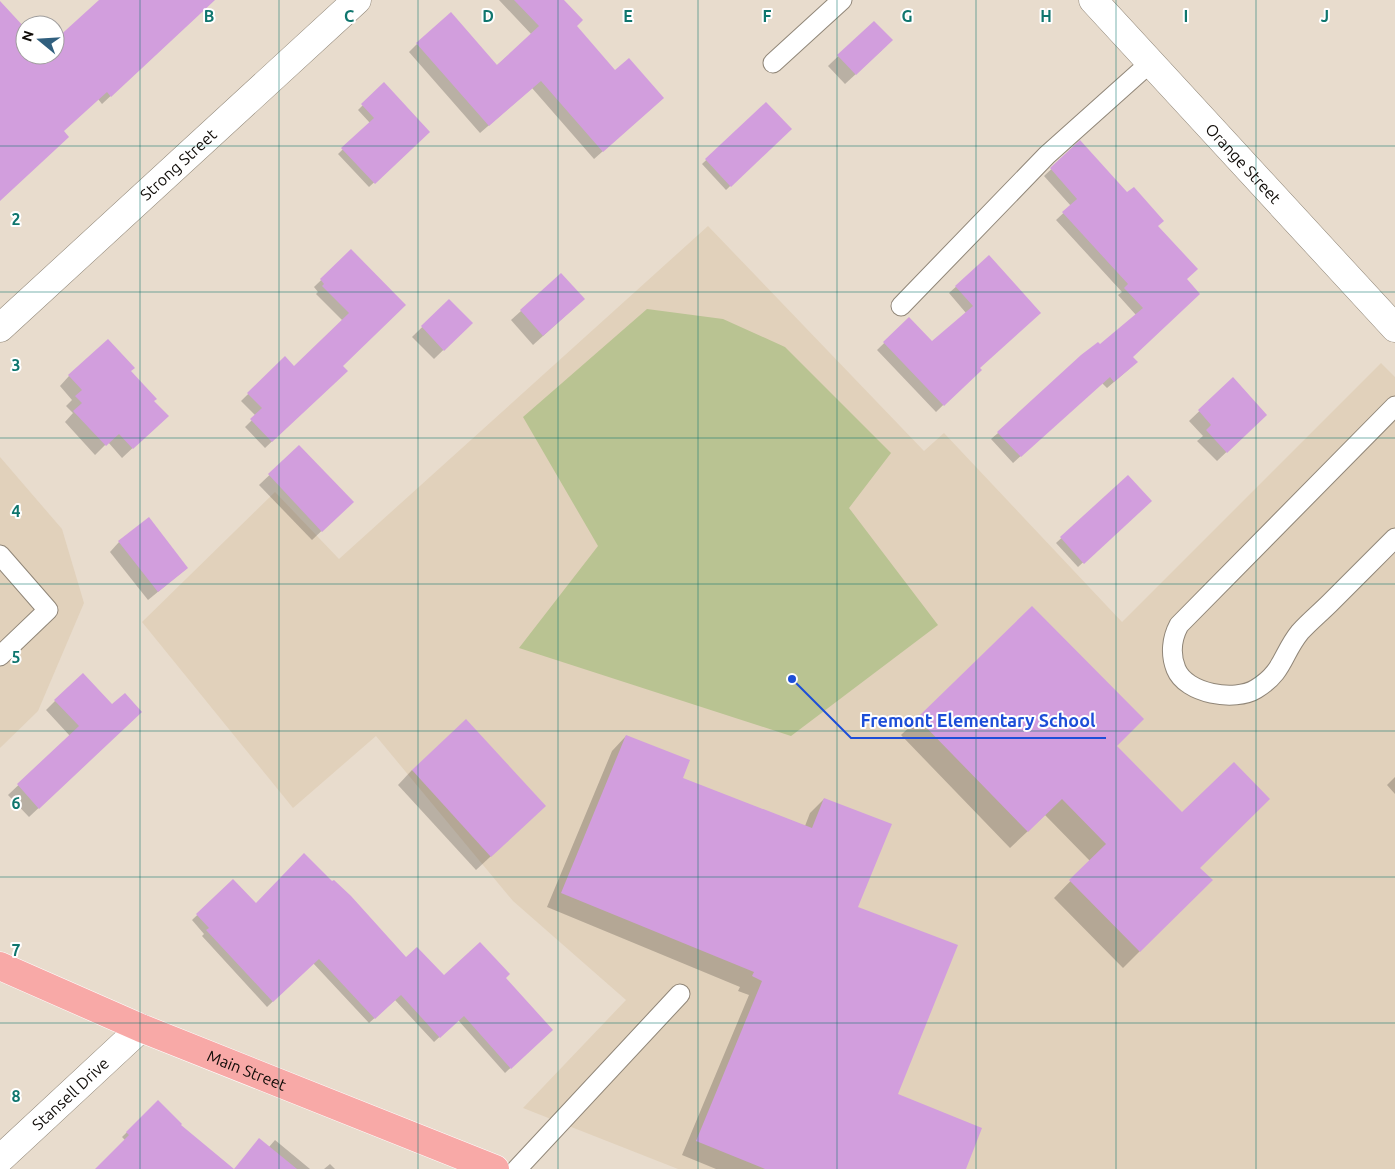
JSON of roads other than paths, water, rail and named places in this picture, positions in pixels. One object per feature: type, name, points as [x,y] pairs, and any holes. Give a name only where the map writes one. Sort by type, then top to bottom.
[{"type":"main road","name":"Main Street","points":[[0,966],[141,1028],[495,1169]]},
{"type":"street","name":"Strong Street","points":[[0,328],[357,0]]},
{"type":"street","name":"Orange Street","points":[[1093,0],[1395,328]]},
{"type":"street","name":"Stansell Drive","points":[[0,1159],[141,1028]]},
{"type":"lane","points":[[773,63],[842,0]]},
{"type":"lane","points":[[901,306],[1048,155],[1151,62]]},
{"type":"lane","points":[[1395,406],[1179,625],[1174,634],[1172,646],[1176,669],[1181,679],[1200,690],[1222,695],[1236,696],[1248,694],[1256,689],[1269,680],[1281,666],[1300,633],[1395,538]]},
{"type":"lane","points":[[0,556],[48,610],[0,656]]},
{"type":"lane","points":[[517,1169],[680,994]]},
{"type":"place","name":"Fremont Elementary School","points":[[792,679]]}]
